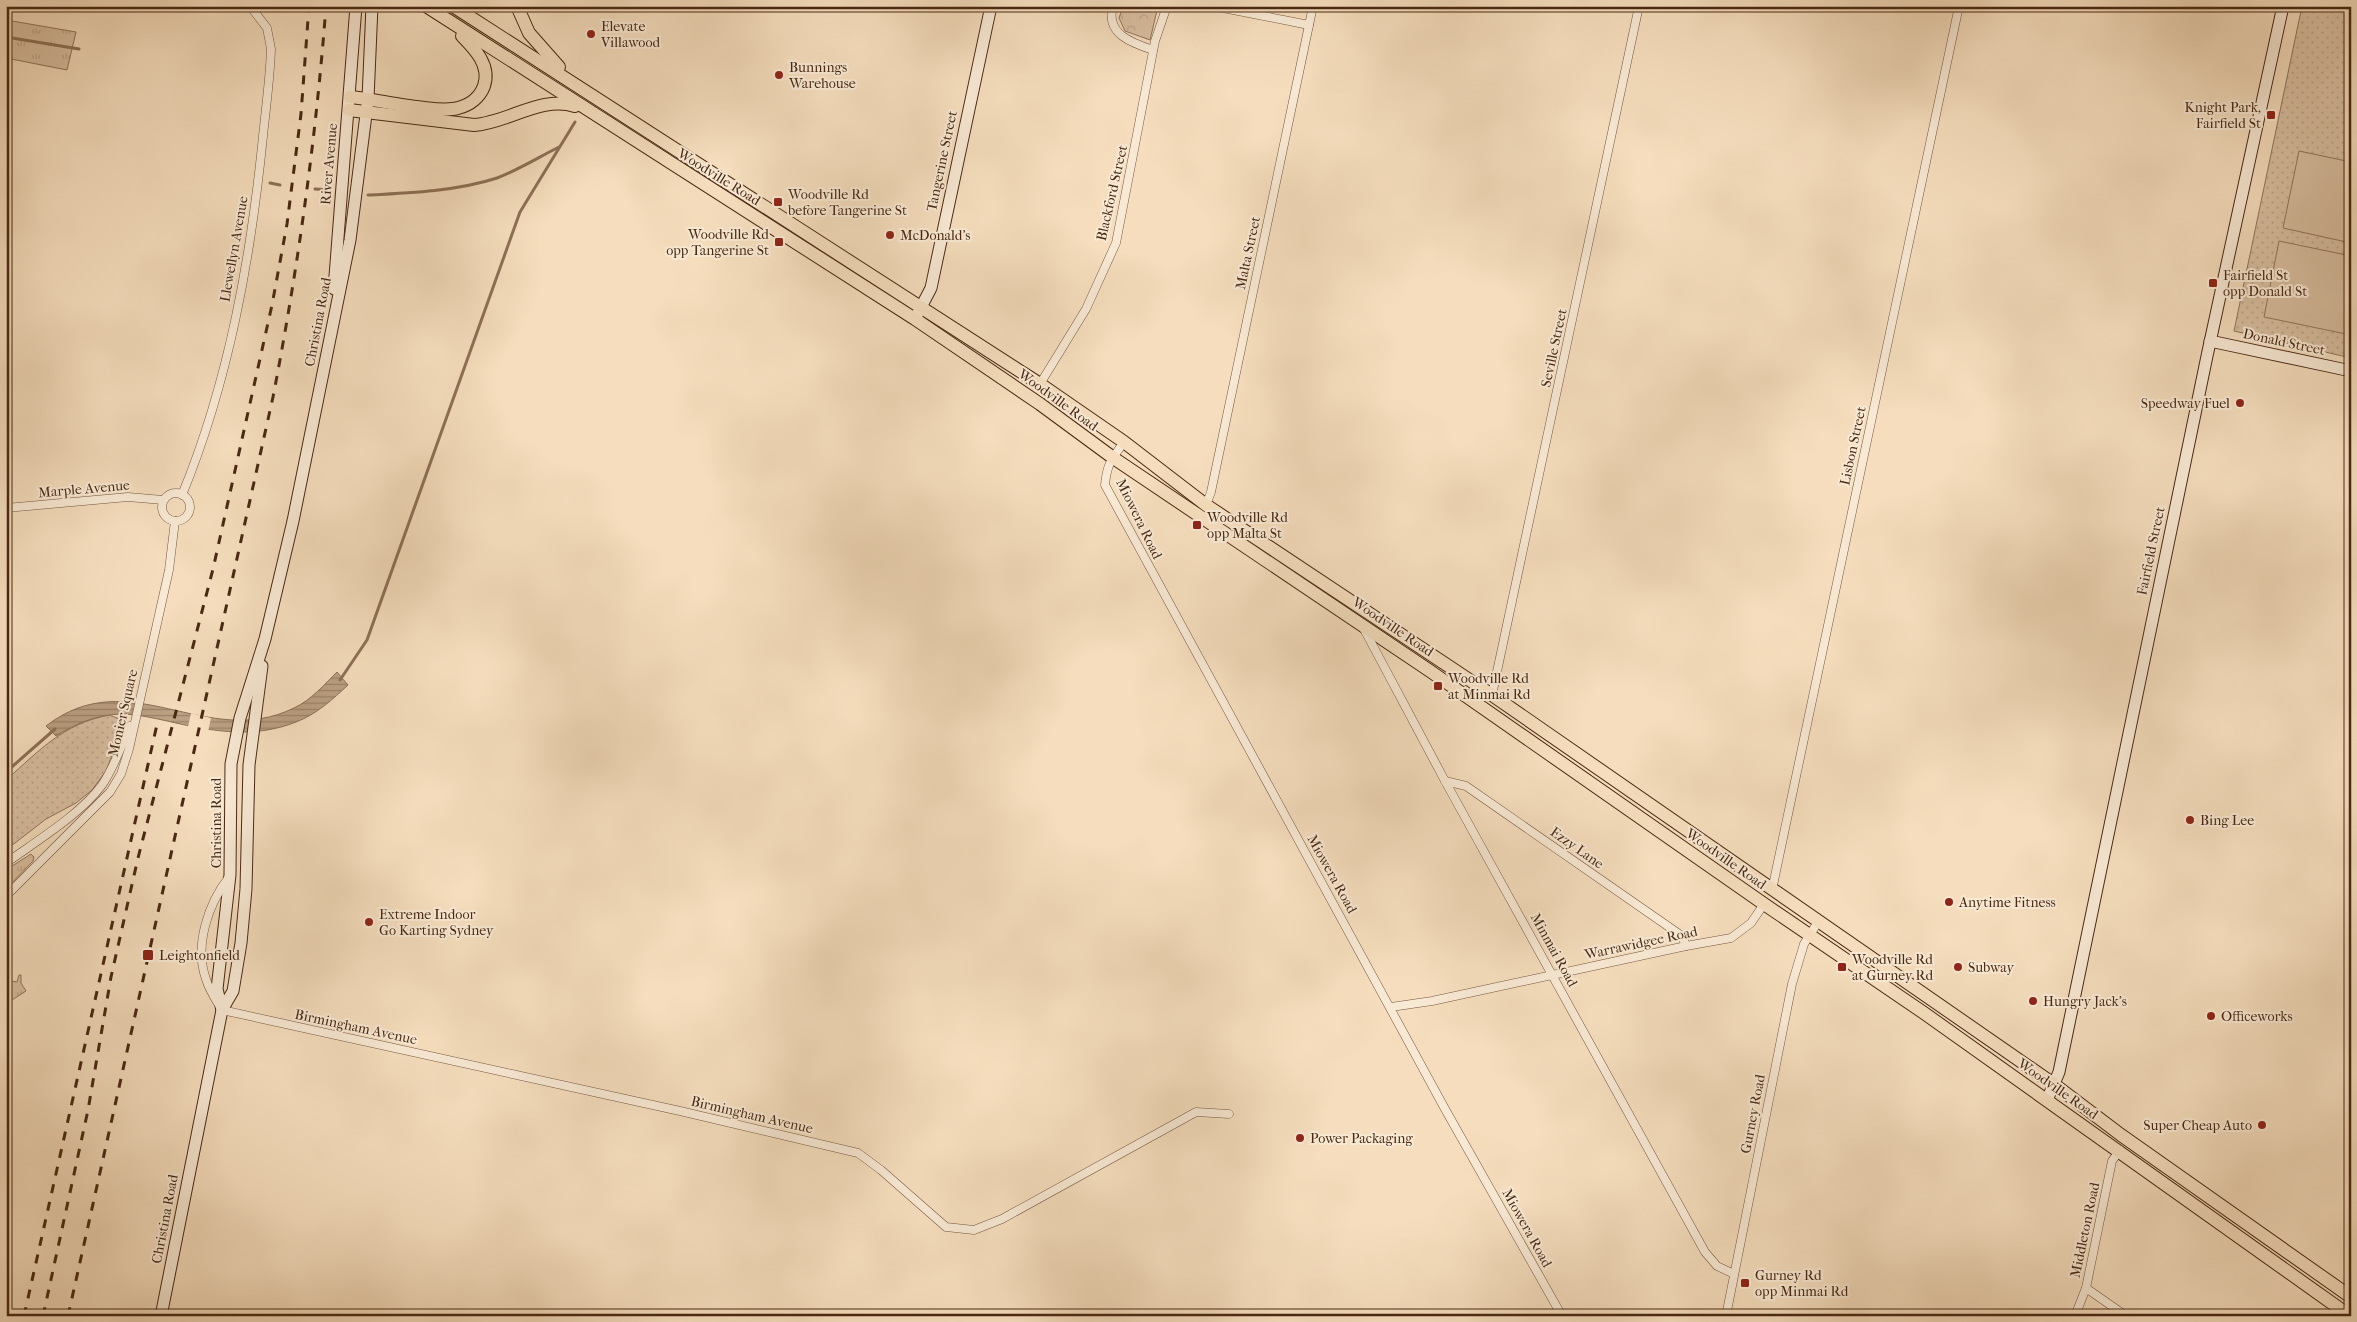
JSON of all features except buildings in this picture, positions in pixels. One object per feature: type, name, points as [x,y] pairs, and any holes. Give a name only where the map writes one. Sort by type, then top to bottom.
[{"type":"main road","name":"River Avenue","points":[[333,325],[337,240],[356,6]]},
{"type":"main road","name":"Christina Road","points":[[222,1010],[217,989],[230,874],[232,764],[240,718],[265,639],[305,465],[350,240],[367,112],[372,6]]},
{"type":"main road","name":"Woodville Road","points":[[426,6],[915,319],[1040,404],[1112,457],[1430,670],[2120,1150],[2350,1316]]},
{"type":"main road","name":"Woodville Road","points":[[453,6],[1040,384],[1124,442],[1206,505],[1492,695],[2055,1085],[2121,1135],[2351,1297]]},
{"type":"main road","points":[[517,6],[529,33],[539,46],[588,92]]},
{"type":"main road","name":"Tangerine Street","points":[[915,319],[922,308],[930,288],[991,6]]},
{"type":"main road","name":"Fairfield Street","points":[[2047,1100],[2059,1072],[2210,341],[2283,6]]},
{"type":"main road","points":[[350,97],[448,109],[458,108],[475,100],[481,93],[485,82],[483,63],[470,43],[447,20]]},
{"type":"main road","points":[[349,110],[474,125],[494,122],[548,105],[568,104],[587,110]]},
{"type":"main road","name":"Donald Street","points":[[2210,341],[2351,371]]},
{"type":"main road","name":"Christina Road","points":[[161,1316],[222,1010],[232,991],[242,933],[246,889],[249,765],[265,639]]},
{"type":"street","name":"Llewellyn Avenue","points":[[182,494],[201,447],[225,362],[249,244],[259,178],[271,49],[267,28],[250,6]]},
{"type":"street","points":[[1113,6],[1112,25],[1121,37],[1132,44],[1153,50]]},
{"type":"street","name":"Blackford Street","points":[[1040,384],[1086,309],[1116,242],[1153,50],[1167,6]]},
{"type":"street","points":[[1213,6],[1309,25]]},
{"type":"street","name":"Malta Street","points":[[1206,505],[1211,492],[1313,6]]},
{"type":"street","name":"Seville Street","points":[[1492,695],[1639,6]]},
{"type":"street","name":"Lisbon Street","points":[[1772,890],[1960,6]]},
{"type":"street","name":"Miowera Road","points":[[1124,442],[1112,457],[1107,468],[1105,485],[1562,1316]]},
{"type":"street","points":[[170,494],[182,494],[189,505],[188,513],[183,519],[175,521],[163,514],[163,500],[170,494]]},
{"type":"street","name":"Marple Avenue","points":[[6,508],[128,497],[163,500]]},
{"type":"street","name":"Monier Square","points":[[6,896],[110,792],[126,762],[134,718],[169,570],[175,521]]},
{"type":"street","name":"Minmai Road","points":[[1362,626],[1445,781],[1705,1252],[1717,1266],[1734,1274]]},
{"type":"street","points":[[6,864],[74,812],[97,791],[112,766],[134,718]]},
{"type":"street","name":"Ezzy Lane","points":[[1445,781],[1466,786],[1682,936],[1686,946]]},
{"type":"street","points":[[222,1010],[206,979],[203,947],[212,903],[230,874]]},
{"type":"street","name":"Warrawidgee Road","points":[[1391,1007],[1432,1001],[1731,938],[1751,923],[1764,904]]},
{"type":"street","name":"Gurney Road","points":[[1726,1316],[1792,984],[1802,947],[1818,922]]},
{"type":"street","name":"Birmingham Avenue","points":[[222,1010],[680,1111],[858,1153],[881,1170],[946,1227],[974,1230],[1002,1219],[1196,1112],[1229,1114]]},
{"type":"street","name":"Middleton Road","points":[[2075,1316],[2086,1288],[2112,1161],[2120,1150]]},
{"type":"street","points":[[2086,1288],[2126,1316]]},
{"type":"green space","points":[[1123,6],[1158,6],[1150,40],[1125,31],[1119,18]]},
{"type":"green space","points":[[2302,6],[2351,6],[2351,358],[2234,331]]},
{"type":"green space","points":[[6,20],[76,32],[67,70],[6,58]]},
{"type":"green space","points":[[2299,151],[2351,162],[2351,243],[2283,228]]},
{"type":"green space","points":[[2279,241],[2351,256],[2351,335],[2264,317]]},
{"type":"green space","points":[[109,715],[125,721],[106,771],[92,790],[76,803],[46,819],[6,850],[6,780],[41,749],[65,732],[93,719]]},
{"type":"green space","points":[[31,854],[34,857],[33,861],[6,889],[6,870]]},
{"type":"green space","points":[[19,975],[21,975],[21,983],[26,991],[12,1000],[6,992],[6,980],[17,982]]},
{"type":"shaded area","points":[[337,672],[348,685],[330,701],[304,719],[266,730],[251,732],[221,731],[141,716],[120,714],[86,721],[56,736],[46,726],[77,708],[108,702],[138,703],[230,720],[262,718],[300,705],[317,692]]},
{"type":"pier","points":[[191,713],[211,718],[208,732],[188,727]]},
{"type":"waterway","points":[[6,37],[79,49]]},
{"type":"waterway","points":[[340,680],[367,640],[520,212],[575,122]]},
{"type":"waterway","points":[[368,195],[433,191],[482,182],[513,171],[559,147]]},
{"type":"waterway","points":[[270,183],[280,185]]},
{"type":"waterway","points":[[315,189],[330,190]]},
{"type":"waterway","points":[[6,772],[55,729]]},
{"type":"railway","points":[[43,1316],[88,1110],[111,977],[138,858],[213,569],[272,305],[287,224],[301,114],[309,6]]},
{"type":"railway","points":[[68,1316],[273,397],[305,203],[317,105],[326,6]]},
{"type":"railway","points":[[24,1316],[158,720]]},
{"type":"place","name":"Elevate Villawood","points":[[591,34]]},
{"type":"place","name":"Bunnings Warehouse","points":[[779,75]]},
{"type":"place","name":"Knight Park, Fairfield St","points":[[2271,115]]},
{"type":"place","name":"Woodville Rd before Tangerine St","points":[[778,202]]},
{"type":"place","name":"McDonald's","points":[[890,235]]},
{"type":"place","name":"Woodville Rd opp Tangerine St","points":[[779,242]]},
{"type":"place","name":"Fairfield St opp Donald St","points":[[2213,283]]},
{"type":"place","name":"Speedway Fuel","points":[[2240,403]]},
{"type":"place","name":"Woodville Rd opp Malta St","points":[[1197,525]]},
{"type":"place","name":"Woodville Rd at Minmai Rd","points":[[1438,686]]},
{"type":"place","name":"Bing Lee","points":[[2190,820]]},
{"type":"place","name":"Anytime Fitness","points":[[1949,902]]},
{"type":"place","name":"Extreme Indoor Go Karting Sydney","points":[[369,922]]},
{"type":"place","name":"Leightonfield","points":[[148,955]]},
{"type":"place","name":"Woodville Rd at Gurney Rd","points":[[1842,967]]},
{"type":"place","name":"Subway","points":[[1958,967]]},
{"type":"place","name":"Hungry Jack's","points":[[2033,1001]]},
{"type":"place","name":"Officeworks","points":[[2211,1016]]},
{"type":"place","name":"Super Cheap Auto","points":[[2262,1125]]},
{"type":"place","name":"Power Packaging","points":[[1300,1138]]},
{"type":"place","name":"Gurney Rd opp Minmai Rd","points":[[1745,1283]]}]
